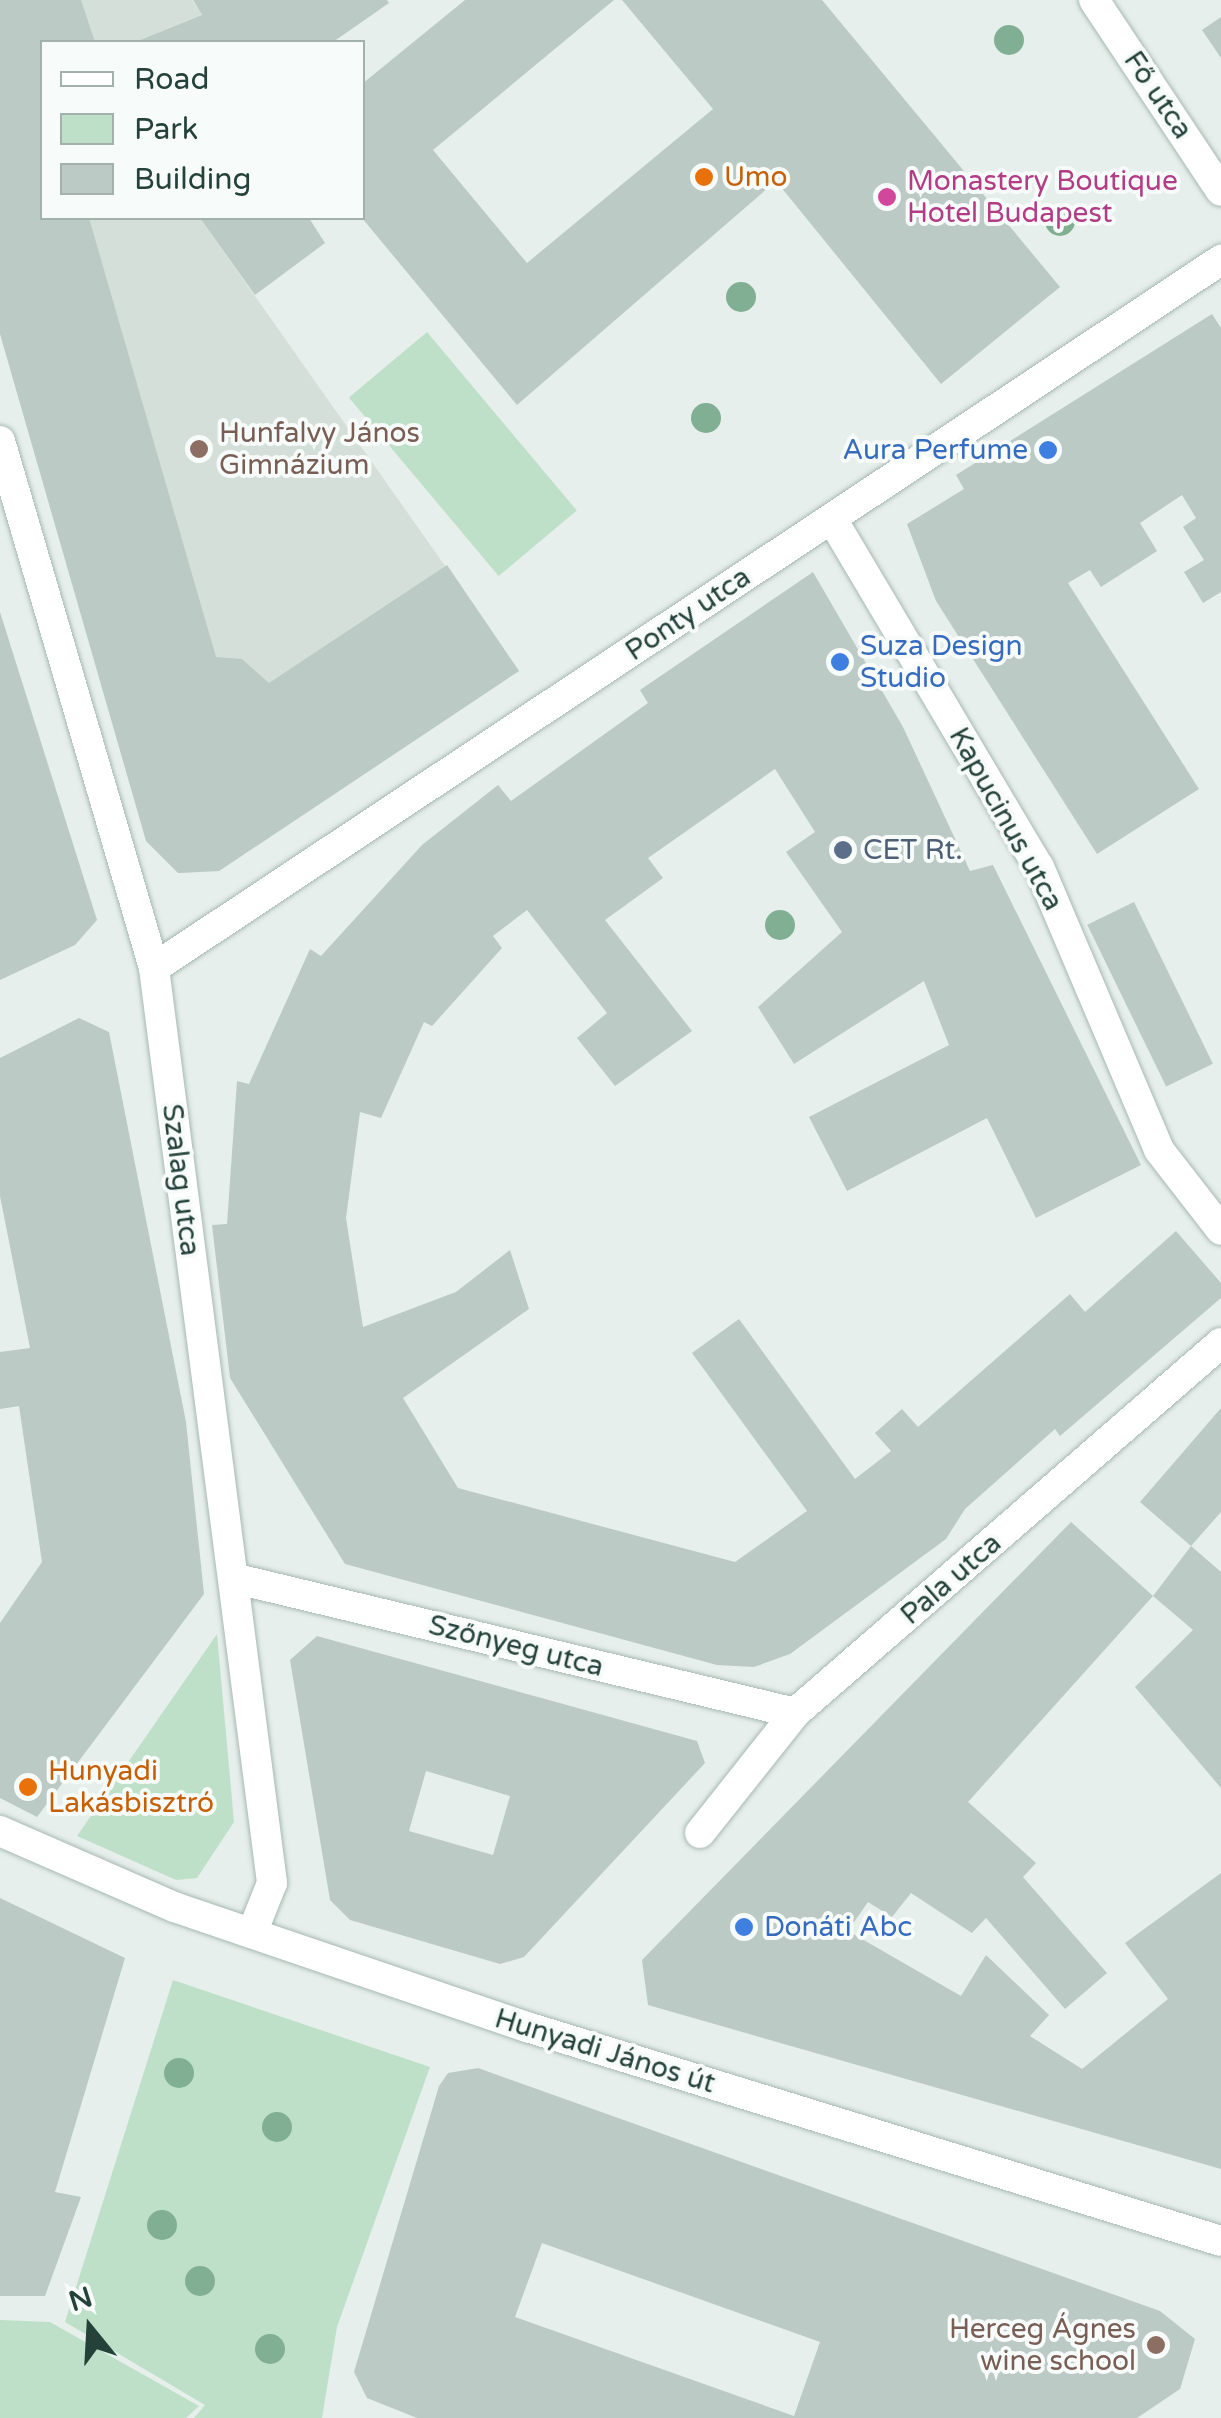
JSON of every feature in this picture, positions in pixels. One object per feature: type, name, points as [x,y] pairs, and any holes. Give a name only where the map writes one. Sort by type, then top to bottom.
[{"type":"street","name":"Fő utca","points":[[1094,0],[1221,190]]},
{"type":"street","name":"Ponty utca","points":[[154,968],[1221,260]]},
{"type":"street","name":"Szalag utca","points":[[0,440],[154,968],[237,1579],[272,1884],[252,1933]]},
{"type":"street","name":"Kapucinus utca","points":[[832,519],[1039,866],[1159,1150],[1221,1230]]},
{"type":"street","name":"Pala utca","points":[[700,1833],[796,1714],[1221,1344]]},
{"type":"street","name":"Szőnyeg utca","points":[[237,1579],[796,1714]]},
{"type":"street","name":"Hunyadi János út","points":[[0,1831],[252,1933],[1221,2241]]},
{"type":"shaded area","name":"Hunfalvy János Gimnázium","points":[[0,0],[192,0],[202,15],[140,40],[40,40],[40,220],[201,220],[519,671],[219,871],[178,873],[146,841]]},
{"type":"green space","points":[[427,332],[577,510],[499,576],[349,398]]},
{"type":"green space","points":[[217,1634],[234,1822],[197,1878],[176,1880],[77,1836]]},
{"type":"green space","points":[[173,1980],[430,2067],[337,2327],[322,2418],[194,2418],[205,2405],[65,2322]]},
{"type":"green space","points":[[0,2320],[50,2322],[199,2406],[186,2418],[0,2418]]},
{"type":"building","points":[[0,0],[81,0],[94,40],[40,40],[40,220],[90,220],[216,657],[242,659],[269,683],[447,565],[519,671],[219,871],[178,873],[146,841],[0,334]]},
{"type":"building","points":[[193,0],[389,3],[336,40],[140,40],[202,15]]},
{"type":"building","name":"Monastery Boutique Hotel Budapest","points":[[465,0],[614,0],[433,150],[527,263],[713,109],[622,0],[822,0],[1060,287],[941,384],[776,181],[517,405],[364,220],[365,82]]},
{"type":"building","points":[[1221,17],[1221,58],[1202,30]]},
{"type":"building","points":[[201,220],[310,220],[325,243],[255,295]]},
{"type":"building","points":[[1212,314],[1221,328],[1221,592],[1203,603],[1184,572],[1204,560],[1183,527],[1196,518],[1182,495],[1140,523],[1157,551],[1101,587],[1090,570],[1068,583],[1199,789],[1097,854],[936,601],[907,524],[964,489],[956,475]]},
{"type":"building","points":[[813,572],[903,727],[970,871],[993,865],[1141,1165],[1036,1218],[987,1118],[847,1191],[809,1117],[949,1045],[924,981],[794,1064],[758,1007],[842,932],[786,852],[815,832],[775,769],[648,858],[663,878],[605,920],[692,1031],[615,1086],[577,1038],[607,1013],[527,910],[493,936],[502,948],[432,1026],[424,1022],[381,1118],[360,1112],[346,1218],[363,1327],[456,1292],[510,1250],[529,1309],[403,1398],[458,1488],[735,1562],[807,1511],[692,1353],[739,1319],[855,1479],[891,1451],[875,1433],[902,1409],[918,1427],[1070,1294],[1085,1312],[1176,1231],[1221,1283],[1221,1298],[1060,1436],[1055,1429],[965,1509],[946,1539],[790,1654],[754,1667],[717,1665],[345,1564],[230,1378],[212,1225],[227,1224],[237,1081],[249,1084],[310,949],[321,956],[422,845],[498,785],[511,801],[648,703],[640,690]]},
{"type":"building","points":[[0,612],[97,920],[75,945],[0,980]]},
{"type":"building","points":[[1134,902],[1213,1064],[1166,1087],[1087,925]]},
{"type":"building","points":[[79,1018],[109,1032],[186,1422],[204,1594],[37,1817],[0,1798],[0,1623],[42,1562],[19,1406],[0,1409],[0,1352],[30,1348],[0,1196],[0,1058]]},
{"type":"building","points":[[1221,1408],[1221,1512],[1191,1546],[1140,1502]]},
{"type":"building","points":[[1071,1522],[1153,1596],[968,1802],[1036,1863],[1023,1877],[1107,1973],[1065,2009],[986,1918],[972,1933],[911,1893],[892,1917],[868,1902],[848,1931],[961,1996],[986,1955],[1049,2015],[1030,2036],[1082,2069],[1168,1999],[1125,1943],[1221,1873],[1221,2169],[648,2005],[642,1960]]},
{"type":"building","points":[[1191,1546],[1221,1572],[1221,1788],[1135,1687],[1193,1630],[1153,1596]]},
{"type":"building","points":[[317,1636],[697,1741],[705,1763],[524,1957],[500,1964],[350,1920],[330,1900],[290,1660]],"holes":[[[426,1771],[510,1796],[493,1855],[409,1831]]]},
{"type":"building","points":[[0,1898],[125,1958],[55,2192],[81,2197],[45,2296],[0,2296]]},
{"type":"building","points":[[478,2068],[1160,2311],[1195,2339],[1180,2389],[1137,2418],[417,2418],[367,2398],[354,2372],[439,2086],[448,2073]],"holes":[[[542,2243],[820,2342],[794,2416],[515,2317]]]},
{"type":"place","name":"Umo","points":[[704,177]]},
{"type":"place","name":"Monastery Boutique Hotel Budapest","points":[[887,197]]},
{"type":"place","name":"Hunfalvy János Gimnázium","points":[[199,449]]},
{"type":"place","name":"Aura Perfume","points":[[1048,450]]},
{"type":"place","name":"Suza Design Studio","points":[[840,662]]},
{"type":"place","name":"CET Rt.","points":[[843,850]]},
{"type":"place","name":"Hunyadi Lakásbisztró","points":[[28,1787]]},
{"type":"place","name":"Donáti Abc","points":[[744,1927]]},
{"type":"place","name":"Herceg Ágnes wine school","points":[[1156,2345]]}]
